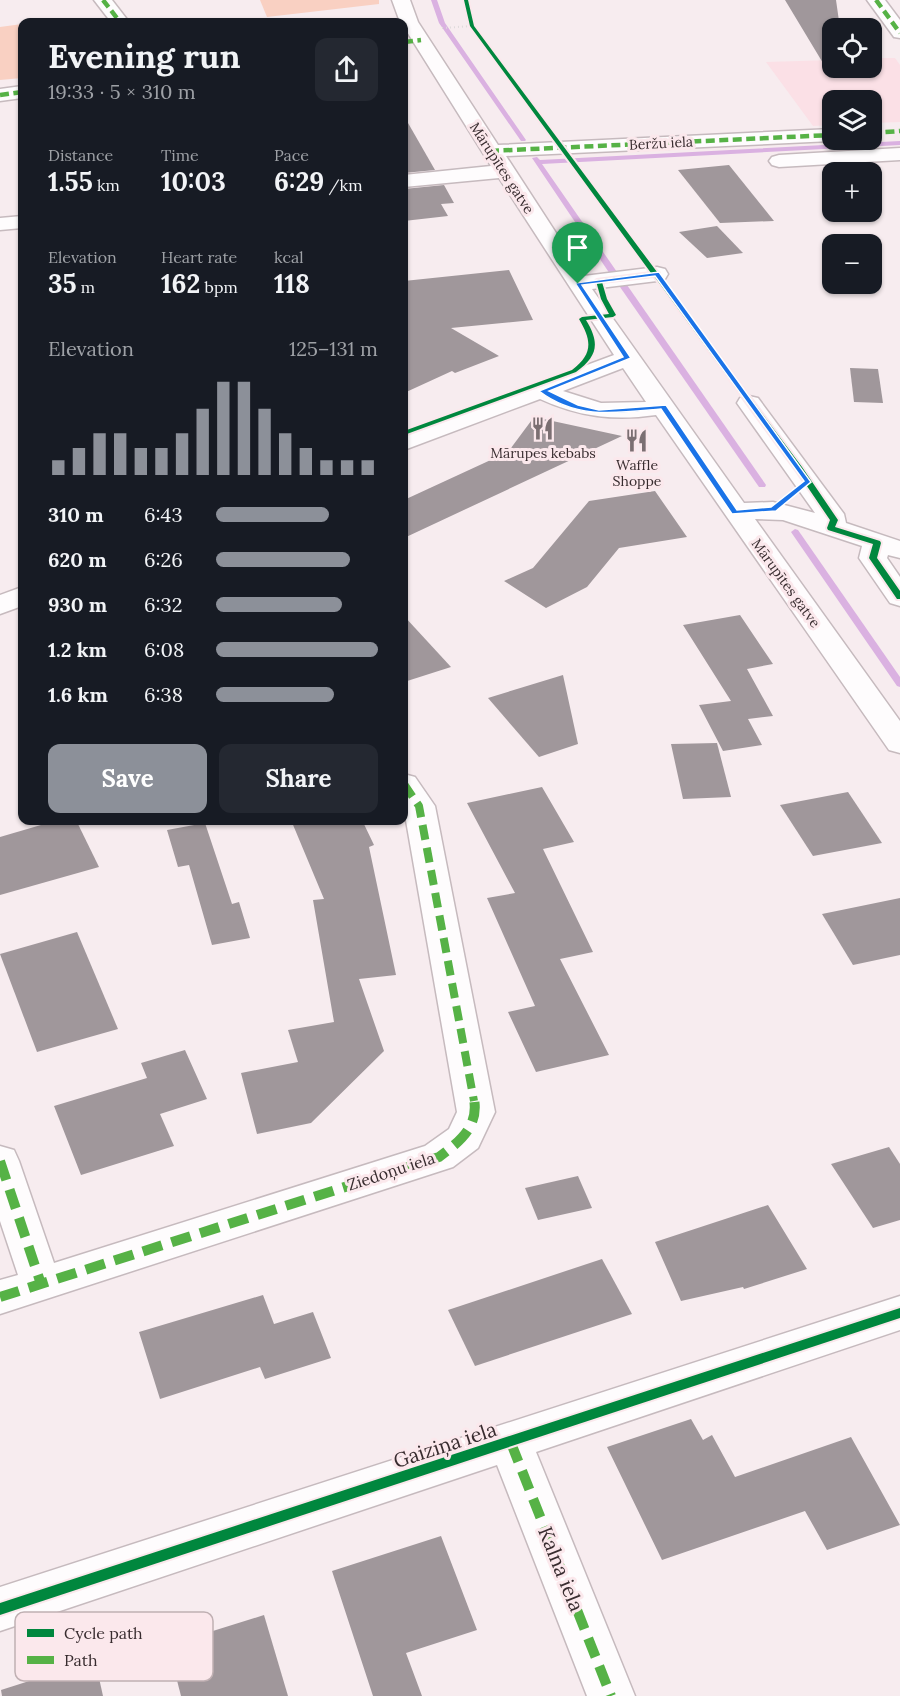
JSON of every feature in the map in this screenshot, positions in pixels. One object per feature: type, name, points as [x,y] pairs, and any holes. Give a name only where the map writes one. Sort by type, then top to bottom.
[{"type":"street","points":[[103,0],[117,18]]},
{"type":"street","name":"Mārupītes gatve","points":[[401,0],[408,18]]},
{"type":"street","points":[[876,0],[900,33]]},
{"type":"street","name":"Mārupītes gatve","points":[[408,19],[412,41],[490,151],[627,358],[900,743]]},
{"type":"street","points":[[0,95],[18,93]]},
{"type":"street","points":[[882,132],[900,131]]},
{"type":"street","name":"Beržu iela","points":[[490,151],[822,135]]},
{"type":"street","points":[[779,161],[900,154]]},
{"type":"street","points":[[408,181],[503,171]]},
{"type":"street","points":[[0,224],[18,222]]},
{"type":"street","points":[[578,284],[657,274]]},
{"type":"street","points":[[408,441],[627,358]]},
{"type":"street","points":[[543,391],[575,407],[599,412],[663,407]]},
{"type":"street","points":[[749,404],[834,520],[831,528]]},
{"type":"street","points":[[773,510],[808,482]]},
{"type":"street","points":[[735,512],[773,510],[888,546]]},
{"type":"street","points":[[888,546],[873,558],[900,597]]},
{"type":"street","points":[[0,605],[18,598]]},
{"type":"street","name":"Ziedoņu iela","points":[[0,1297],[439,1157],[464,1138],[476,1112],[418,806],[408,790]]},
{"type":"street","points":[[0,1161],[41,1284]]},
{"type":"street","name":"Gaiziņa iela","points":[[0,1609],[511,1443],[900,1313]]},
{"type":"street","name":"Kalna iela","points":[[511,1443],[611,1696]]},
{"type":"path","points":[[466,0],[472,26],[561,147]]},
{"type":"path","points":[[459,27],[472,26]]},
{"type":"path","points":[[577,169],[657,274]]},
{"type":"shaded area","points":[[260,0],[379,0],[379,4],[267,17]]},
{"type":"shaded area","points":[[18,25],[18,78],[0,80],[0,27]]},
{"type":"shaded area","points":[[882,58],[895,58],[900,65],[900,122],[882,123],[882,90],[822,90],[822,126],[813,126],[766,62],[822,60],[822,78],[882,78]]},
{"type":"building","points":[[785,0],[836,0],[839,18],[822,18],[822,61]]},
{"type":"building","points":[[408,123],[435,170],[408,173]]},
{"type":"building","points":[[729,165],[774,221],[720,223],[678,170]]},
{"type":"building","points":[[444,185],[454,203],[441,204],[448,216],[408,221],[408,189]]},
{"type":"building","points":[[717,226],[743,253],[707,258],[679,232]]},
{"type":"building","points":[[509,270],[533,320],[451,328],[499,356],[455,373],[452,371],[408,391],[408,281]]},
{"type":"building","points":[[850,368],[878,369],[883,403],[854,402]]},
{"type":"building","points":[[534,417],[622,436],[408,536],[408,498],[508,452]]},
{"type":"building","points":[[655,491],[687,537],[619,548],[587,587],[546,608],[504,581],[533,568],[589,501]]},
{"type":"building","points":[[740,615],[773,664],[747,669],[773,716],[748,719],[762,745],[723,751],[699,705],[731,701],[683,625]]},
{"type":"building","points":[[408,620],[451,667],[408,681]]},
{"type":"building","points":[[563,675],[578,744],[539,757],[488,698]]},
{"type":"building","points":[[717,743],[731,797],[683,799],[671,744]]},
{"type":"building","points":[[542,787],[574,842],[543,849],[593,952],[560,959],[609,1055],[536,1072],[508,1012],[535,1006],[487,898],[515,893],[467,803]]},
{"type":"building","points":[[848,792],[882,843],[813,856],[780,805]]},
{"type":"building","points":[[41,825],[78,825],[99,867],[0,895],[0,837]]},
{"type":"building","points":[[206,825],[232,904],[239,902],[250,938],[212,945],[189,865],[178,867],[167,830]]},
{"type":"building","points":[[293,825],[364,825],[374,845],[369,847],[396,975],[359,979],[384,1051],[311,1123],[257,1134],[241,1073],[298,1062],[288,1030],[334,1022],[313,900],[324,899]]},
{"type":"building","points":[[900,898],[900,955],[853,965],[822,914]]},
{"type":"building","points":[[77,932],[118,1029],[37,1052],[0,954]]},
{"type":"building","points":[[185,1050],[207,1099],[160,1114],[174,1146],[81,1175],[54,1106],[147,1078],[141,1063]]},
{"type":"building","points":[[889,1147],[900,1164],[900,1220],[873,1228],[831,1164]]},
{"type":"building","points":[[578,1176],[592,1208],[538,1220],[525,1188]]},
{"type":"building","points":[[768,1205],[807,1269],[744,1289],[743,1287],[681,1301],[655,1242]]},
{"type":"building","points":[[602,1259],[632,1314],[475,1366],[448,1310]]},
{"type":"building","points":[[263,1295],[274,1324],[313,1312],[331,1358],[265,1379],[260,1367],[160,1399],[139,1332]]},
{"type":"building","points":[[691,1419],[703,1440],[712,1435],[735,1477],[851,1437],[900,1525],[827,1550],[805,1511],[662,1560],[607,1447]]},
{"type":"building","points":[[441,1536],[477,1630],[406,1653],[422,1696],[373,1696],[332,1571]]},
{"type":"building","points":[[264,1615],[288,1696],[181,1696],[177,1681],[213,1681],[213,1631]]},
{"type":"building","points":[[29,1681],[100,1681],[103,1696],[2,1696],[1,1690]]},
{"type":"waterway","points":[[434,0],[442,23],[523,140]]},
{"type":"waterway","points":[[538,162],[900,143]]},
{"type":"waterway","points":[[535,158],[613,272]]},
{"type":"waterway","points":[[624,287],[762,485]]},
{"type":"waterway","points":[[795,532],[900,684]]},
{"type":"marked path","points":[[103,0],[117,18]]},
{"type":"marked path","points":[[876,0],[900,33]]},
{"type":"marked path","points":[[408,42],[421,40]]},
{"type":"marked path","points":[[0,95],[18,93]]},
{"type":"marked path","points":[[882,132],[900,131]]},
{"type":"marked path","points":[[490,151],[822,135]]},
{"type":"marked path","points":[[0,1297],[439,1157],[464,1138],[476,1112],[419,806],[408,790]]},
{"type":"marked path","points":[[0,1161],[41,1284]]},
{"type":"marked path","points":[[511,1443],[611,1696]]},
{"type":"cycle path","points":[[466,0],[472,26],[799,469],[834,520],[831,528],[877,543],[873,558],[900,597]]},
{"type":"cycle path","points":[[408,432],[574,371],[587,360],[592,347],[590,334],[582,319],[613,315],[604,299],[599,281],[657,274]]},
{"type":"cycle path","points":[[0,1609],[900,1313]]},
{"type":"place","name":"Mārupes kebabs","points":[[543,429]]},
{"type":"place","name":"Waffle Shoppe","points":[[637,441]]},
{"type":"route","points":[[657,274],[749,404],[808,482],[773,510],[735,512],[663,407],[599,412],[575,407],[543,391],[627,358],[578,284],[657,274]]}]
